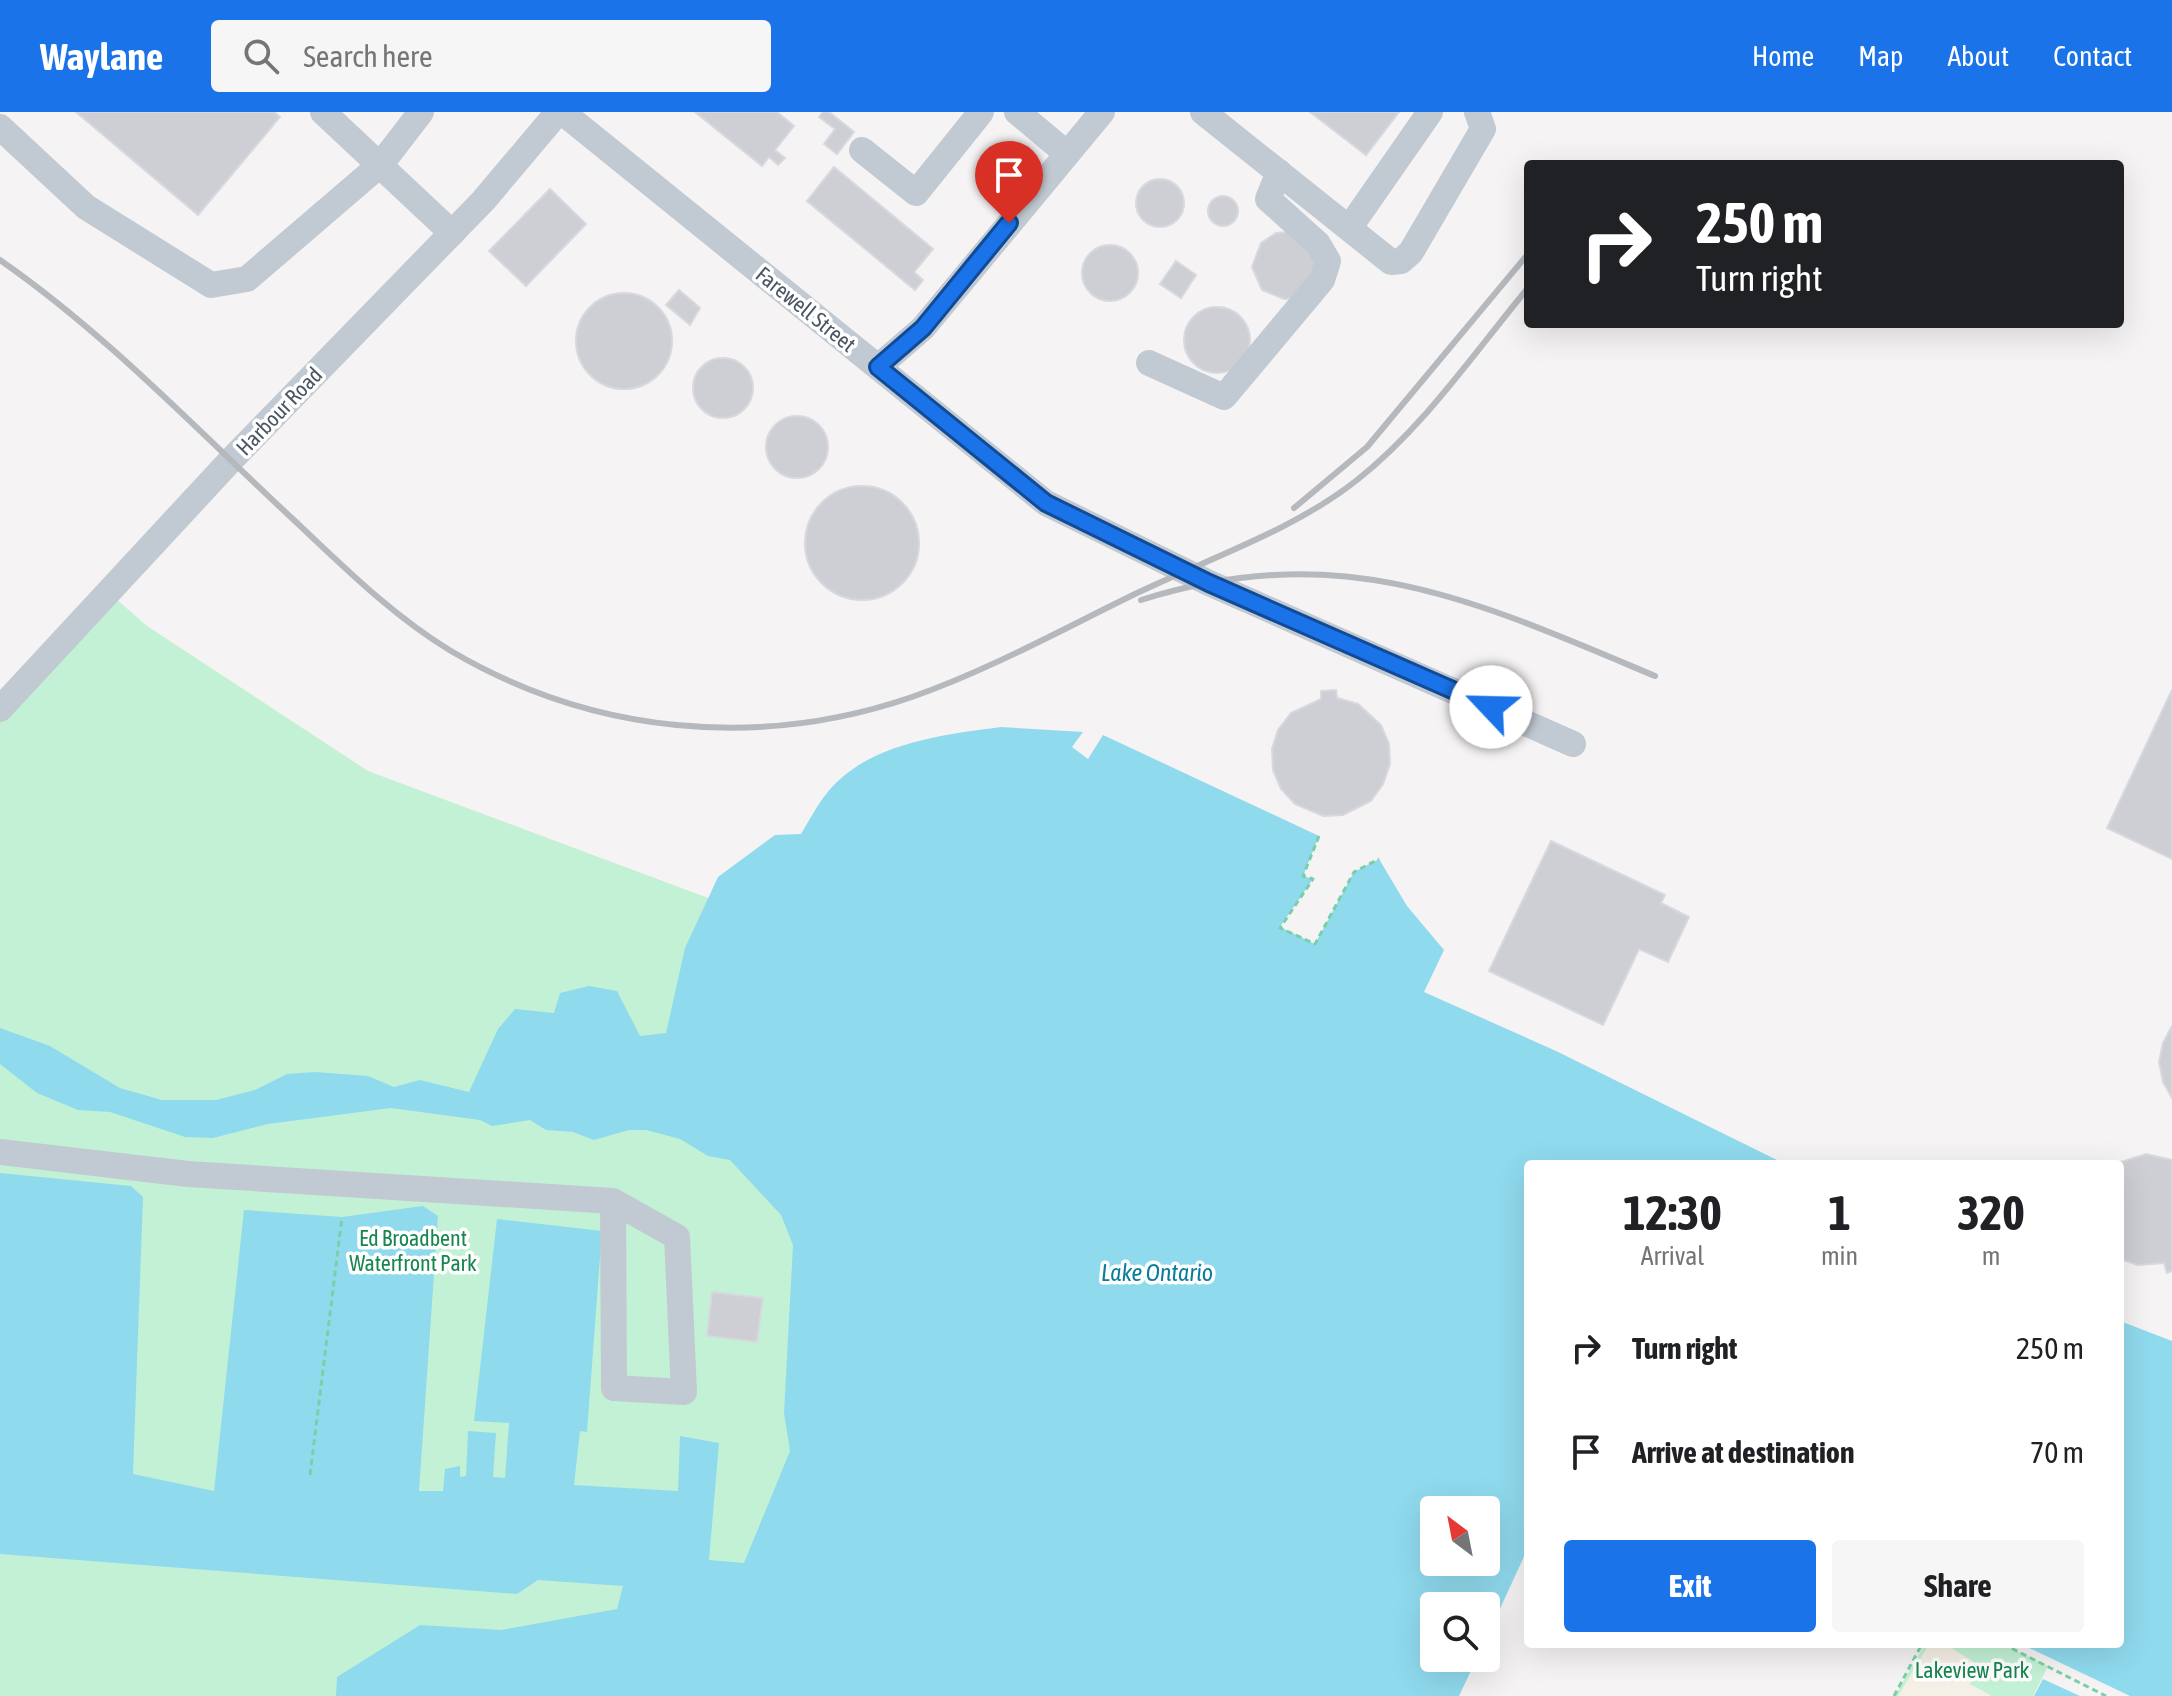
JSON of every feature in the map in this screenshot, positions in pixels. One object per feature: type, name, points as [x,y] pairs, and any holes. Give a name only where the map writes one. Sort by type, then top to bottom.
[{"type":"street","points":[[323,112],[452,233]]},
{"type":"street","points":[[0,127],[86,207],[211,285],[247,279],[381,164],[421,112]]},
{"type":"street","name":"Harbour Road","points":[[0,709],[230,461],[452,233],[560,112]]},
{"type":"street","name":"Farewell Street","points":[[560,112],[1046,503],[1209,583],[1573,744]]},
{"type":"street","points":[[862,150],[916,193],[981,112]]},
{"type":"street","points":[[1017,112],[1066,153]]},
{"type":"street","points":[[878,367],[923,328],[1102,112]]},
{"type":"street","points":[[1203,112],[1391,262],[1401,261],[1411,252],[1483,129],[1477,112]]},
{"type":"street","points":[[1350,227],[1430,112]]},
{"type":"street","points":[[1149,363],[1224,397],[1322,280],[1328,261],[1318,244],[1268,199],[1279,172]]},
{"type":"street","points":[[0,1152],[188,1174],[613,1201],[677,1237],[684,1392],[614,1388],[613,1201]]},
{"type":"path","points":[[1319,836],[1303,876],[1313,879],[1280,928],[1315,944],[1354,872],[1379,859]]},
{"type":"path","points":[[310,1475],[342,1217]]},
{"type":"path","points":[[1894,1696],[1920,1648]]},
{"type":"path","points":[[2011,1648],[2106,1696]]},
{"type":"green space","name":"Ed Broadbent Waterfront Park","points":[[115,598],[147,626],[368,771],[751,914],[833,1219],[780,1696],[0,1696],[0,720]]},
{"type":"green space","name":"Lakeview Park","points":[[1923,1648],[2011,1648],[2048,1666],[2033,1696],[1895,1696]]},
{"type":"sand","points":[[1927,1648],[1951,1648],[1979,1665],[1970,1684],[1992,1696],[1898,1696]]},
{"type":"water","name":"Lake Ontario","points":[[1001,727],[1083,732],[1072,747],[1088,759],[1103,735],[1319,836],[1303,876],[1313,879],[1280,927],[1315,944],[1354,872],[1379,859],[1407,906],[1444,950],[1424,992],[1556,1051],[1777,1160],[1524,1160],[1524,1557],[1500,1609],[1500,1592],[1420,1592],[1420,1672],[1470,1672],[1459,1696],[336,1696],[337,1677],[420,1625],[501,1630],[617,1609],[623,1586],[538,1580],[517,1594],[0,1554],[0,1173],[131,1186],[143,1197],[133,1474],[214,1491],[244,1210],[342,1217],[423,1206],[438,1216],[419,1491],[443,1491],[445,1469],[460,1466],[460,1477],[466,1476],[468,1431],[496,1433],[493,1477],[505,1478],[509,1423],[474,1421],[497,1219],[602,1231],[587,1432],[580,1431],[574,1485],[678,1491],[680,1436],[719,1443],[709,1560],[744,1563],[790,1451],[784,1413],[793,1245],[781,1215],[730,1160],[708,1156],[680,1139],[646,1130],[629,1130],[594,1140],[573,1132],[546,1130],[530,1120],[492,1126],[480,1120],[391,1108],[268,1124],[213,1138],[185,1137],[110,1112],[78,1110],[37,1093],[0,1064],[0,1028],[50,1046],[120,1088],[162,1100],[216,1100],[255,1090],[287,1074],[315,1072],[368,1076],[394,1087],[420,1080],[469,1092],[498,1029],[515,1009],[554,1013],[560,993],[589,986],[617,991],[640,1036],[666,1033],[685,948],[718,877],[775,835],[801,834],[827,793],[844,776],[884,752],[907,744]]},
{"type":"water","points":[[2124,1323],[2172,1341],[2172,1696],[2130,1696],[2029,1648],[2124,1648]]},
{"type":"water","points":[[2043,1679],[2080,1696],[2034,1696]]},
{"type":"building","points":[[76,112],[274,112],[280,117],[198,215]]},
{"type":"building","points":[[695,112],[777,112],[794,126],[775,150],[785,158],[778,165],[769,157],[762,166]]},
{"type":"building","points":[[823,112],[829,112],[854,132],[837,154],[824,144],[835,129],[819,117]]},
{"type":"building","points":[[1310,112],[1399,112],[1366,155]]},
{"type":"building","points":[[834,167],[933,249],[914,272],[923,280],[915,290],[807,201]]},
{"type":"building","points":[[1160,179],[1177,186],[1184,203],[1177,220],[1160,227],[1143,220],[1136,203],[1143,186]]},
{"type":"building","points":[[550,189],[586,224],[526,286],[489,251]]},
{"type":"building","points":[[1223,196],[1233,201],[1238,211],[1233,221],[1223,226],[1213,221],[1208,211],[1213,201]]},
{"type":"building","points":[[1288,232],[1319,262],[1295,298],[1284,299],[1262,290],[1252,267],[1261,243],[1276,233]]},
{"type":"building","points":[[1110,245],[1130,253],[1138,273],[1130,293],[1110,301],[1090,293],[1082,273],[1090,253]]},
{"type":"building","points":[[1176,261],[1196,275],[1181,298],[1160,284]]},
{"type":"building","points":[[679,290],[700,308],[690,325],[666,305]]},
{"type":"building","points":[[624,293],[642,297],[658,307],[668,323],[672,341],[668,359],[658,375],[642,385],[624,389],[606,385],[590,375],[580,359],[576,341],[580,323],[590,307],[606,297]]},
{"type":"building","points":[[1217,307],[1240,317],[1250,340],[1240,363],[1217,373],[1194,363],[1184,340],[1194,317]]},
{"type":"building","points":[[723,358],[735,360],[744,367],[751,376],[751,400],[744,409],[735,416],[723,418],[711,416],[702,409],[695,400],[693,388],[695,376],[702,367],[711,360]]},
{"type":"building","points":[[797,416],[819,425],[828,447],[819,469],[797,478],[775,469],[766,447],[775,425]]},
{"type":"building","points":[[862,486],[884,491],[902,503],[914,521],[919,543],[914,565],[902,583],[884,595],[862,600],[840,595],[822,583],[810,565],[805,543],[810,521],[822,503],[840,491]]},
{"type":"building","points":[[1336,690],[1337,698],[1358,704],[1381,725],[1389,744],[1390,764],[1383,784],[1371,801],[1343,815],[1323,816],[1295,804],[1281,789],[1273,770],[1272,749],[1278,730],[1291,713],[1321,699],[1321,691]]},
{"type":"building","points":[[2172,690],[2172,859],[2107,828]]},
{"type":"building","points":[[1551,841],[1665,895],[1661,903],[1689,917],[1668,962],[1639,949],[1603,1025],[1489,971]]},
{"type":"building","points":[[2172,1026],[2172,1098],[2163,1082],[2159,1062],[2163,1043]]},
{"type":"building","points":[[2146,1154],[2172,1160],[2172,1271],[2167,1273],[2164,1263],[2138,1265],[2124,1260],[2124,1161]]},
{"type":"building","points":[[712,1292],[763,1298],[757,1342],[707,1336]]},
{"type":"railway","points":[[1294,508],[1367,447],[1524,259]]},
{"type":"railway","points":[[0,260],[116,352],[370,591],[409,623],[451,651],[505,679],[561,701],[618,716],[677,725],[736,728],[795,724],[854,714],[912,697],[998,662],[1306,514],[1357,480],[1404,437],[1524,293]]},
{"type":"railway","points":[[1141,600],[1213,582],[1280,575],[1344,576],[1405,586],[1466,602],[1655,676]]},
{"type":"route","points":[[1009,223],[923,328],[878,367],[1046,503],[1209,583],[1491,707]]}]
